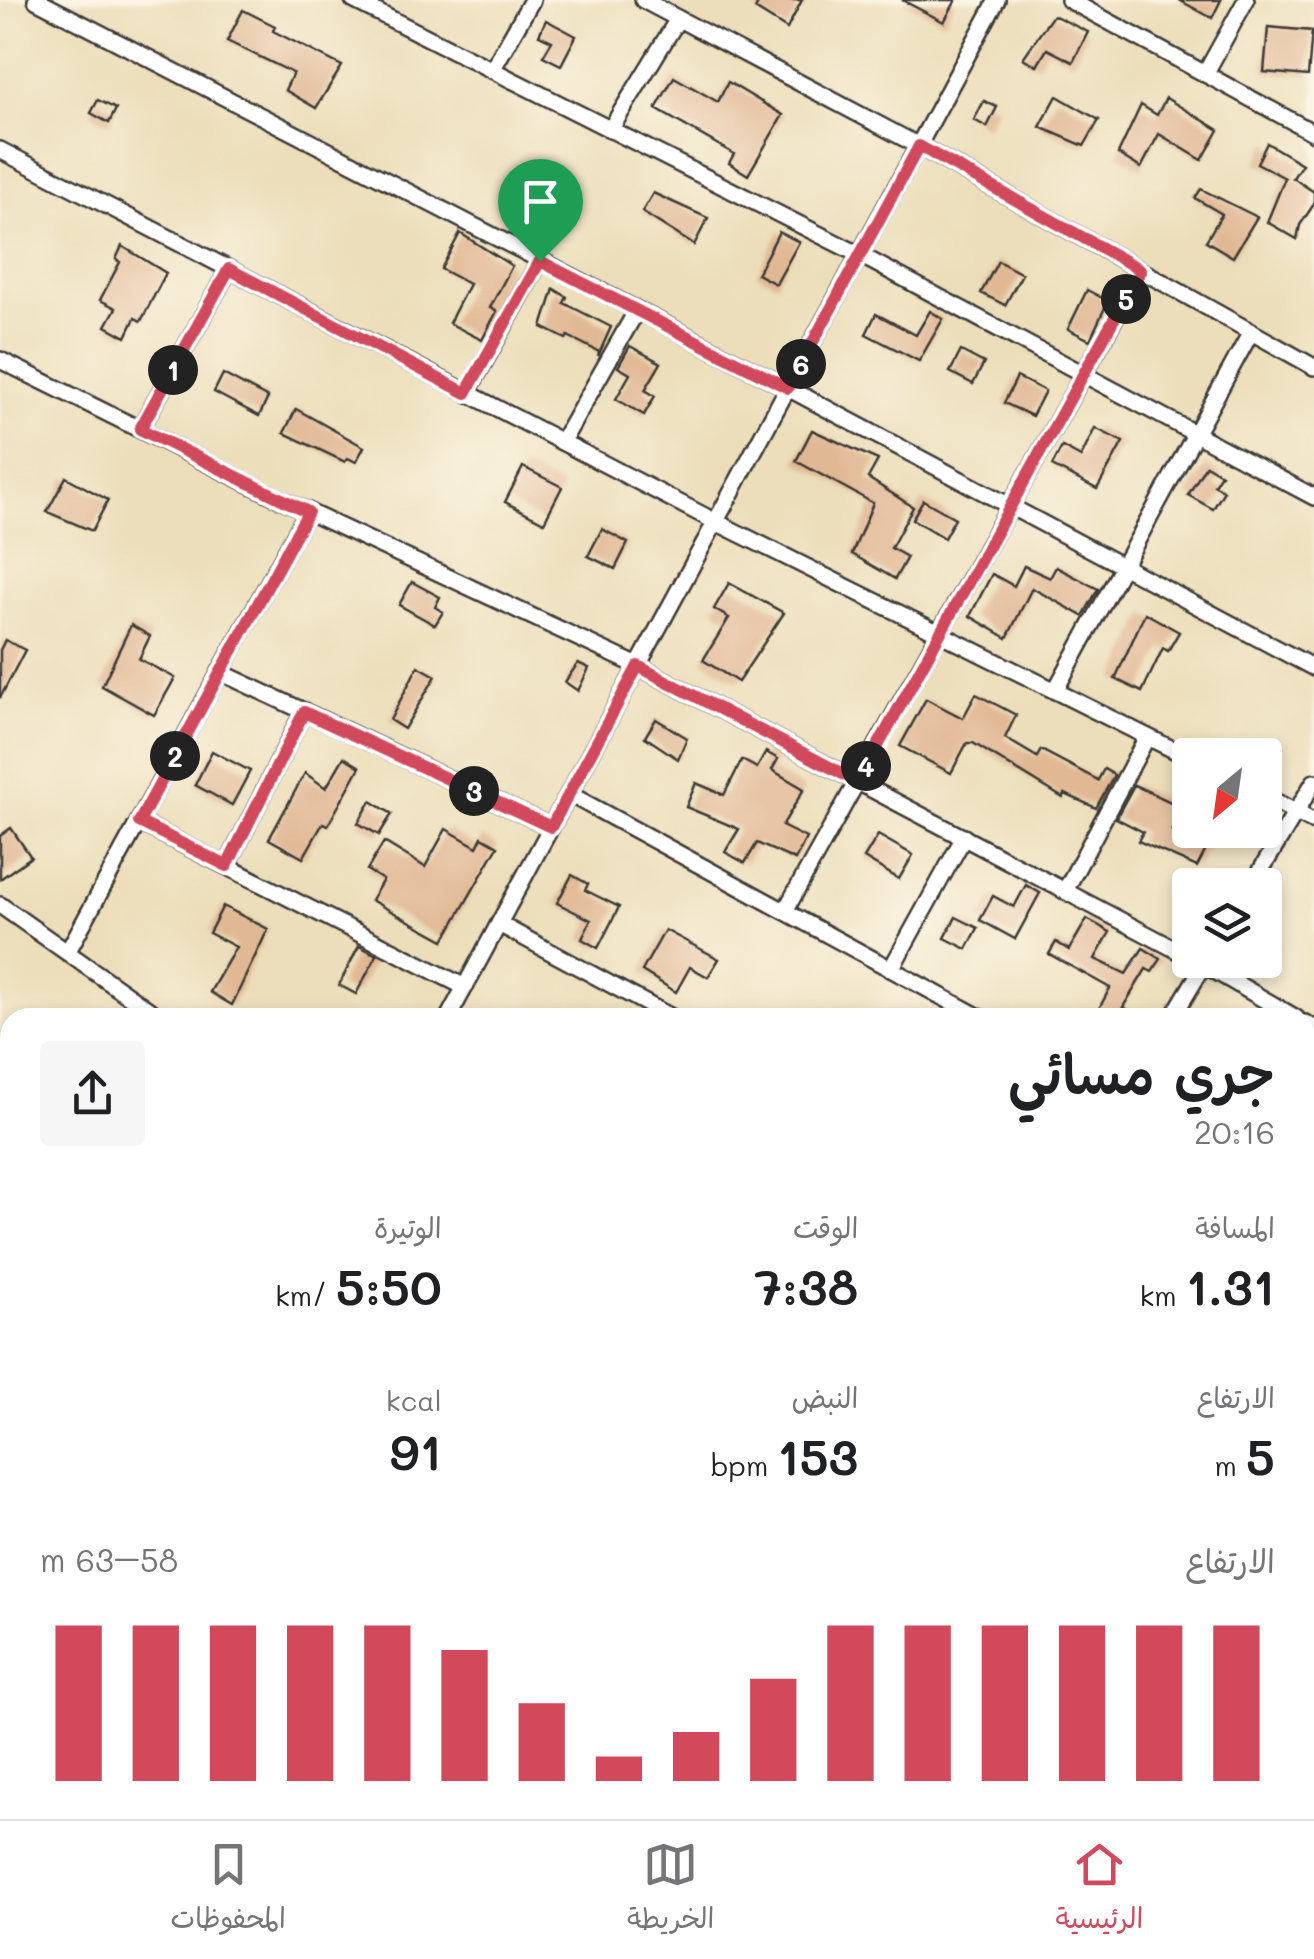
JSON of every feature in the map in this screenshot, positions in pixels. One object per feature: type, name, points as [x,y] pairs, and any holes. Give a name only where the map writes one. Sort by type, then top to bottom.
[{"type":"street","points":[[36,0],[788,388],[1314,668]]},
{"type":"street","points":[[353,0],[860,255],[1314,498]]},
{"type":"street","points":[[492,70],[532,0]]},
{"type":"street","points":[[642,0],[919,146],[1251,332],[1312,362]]},
{"type":"street","points":[[453,1008],[997,0]]},
{"type":"street","points":[[1069,0],[1314,133]]},
{"type":"street","points":[[1205,74],[1246,0]]},
{"type":"street","points":[[610,130],[678,18]]},
{"type":"street","points":[[0,150],[716,522],[1172,749]]},
{"type":"street","points":[[466,393],[540,261]]},
{"type":"street","points":[[140,429],[229,269]]},
{"type":"street","points":[[786,912],[1141,270]]},
{"type":"street","points":[[562,442],[637,310]]},
{"type":"street","points":[[1055,691],[1251,332]]},
{"type":"street","points":[[0,360],[308,512],[638,666],[1172,946]]},
{"type":"street","points":[[68,950],[308,512]]},
{"type":"street","points":[[220,672],[551,827]]},
{"type":"street","points":[[227,866],[304,712]]},
{"type":"street","points":[[1065,891],[1148,738]]},
{"type":"street","points":[[1262,868],[1314,782]]},
{"type":"street","points":[[569,794],[963,1008]]},
{"type":"street","points":[[1282,804],[1314,822]]},
{"type":"street","points":[[139,822],[465,986]]},
{"type":"street","points":[[892,969],[964,838]]},
{"type":"street","points":[[0,905],[68,950],[136,1008]]},
{"type":"street","points":[[499,924],[654,1008]]},
{"type":"street","points":[[1177,1008],[1191,978]]},
{"type":"street","points":[[1229,978],[1279,1008]]},
{"type":"building","points":[[760,0],[802,0],[787,29],[755,9]]},
{"type":"building","points":[[902,0],[956,0],[944,22]]},
{"type":"building","points":[[1179,0],[1221,0],[1212,18]]},
{"type":"building","points":[[243,10],[275,26],[273,31],[342,66],[316,108],[285,90],[293,73],[227,41]]},
{"type":"building","points":[[1053,15],[1088,32],[1073,62],[1047,49],[1037,66],[1023,58]]},
{"type":"building","points":[[546,20],[576,36],[561,65],[543,56],[552,41],[539,35]]},
{"type":"building","points":[[1268,27],[1312,31],[1308,76],[1264,72]]},
{"type":"building","points":[[674,77],[718,102],[728,82],[783,115],[748,175],[729,163],[734,154],[656,109]]},
{"type":"building","points":[[1057,96],[1099,120],[1084,146],[1040,127]]},
{"type":"building","points":[[1166,98],[1219,130],[1202,160],[1159,134],[1141,168],[1118,154],[1141,105],[1157,115]]},
{"type":"building","points":[[98,100],[116,109],[109,123],[91,113]]},
{"type":"building","points":[[984,101],[997,107],[987,127],[974,120]]},
{"type":"building","points":[[1267,143],[1302,164],[1293,178],[1314,192],[1314,204],[1300,225],[1297,239],[1267,222],[1285,178],[1257,163]]},
{"type":"building","points":[[1201,189],[1257,217],[1233,257],[1206,241],[1222,214],[1195,198]]},
{"type":"building","points":[[653,193],[708,218],[694,245],[642,212]]},
{"type":"building","points":[[779,232],[799,242],[776,284],[757,274]]},
{"type":"building","points":[[460,233],[512,266],[490,308],[497,311],[482,340],[449,323],[469,284],[441,269]]},
{"type":"building","points":[[122,246],[166,273],[141,321],[135,318],[126,337],[106,326],[116,308],[100,300],[120,262],[116,259]]},
{"type":"building","points":[[998,261],[1022,274],[1005,305],[981,293]]},
{"type":"building","points":[[554,289],[567,297],[564,303],[611,327],[598,356],[599,352],[542,327]]},
{"type":"building","points":[[1087,290],[1108,301],[1090,340],[1068,329]]},
{"type":"building","points":[[930,311],[943,319],[919,361],[866,334],[876,314],[916,335]]},
{"type":"building","points":[[630,346],[661,363],[645,390],[655,396],[644,415],[616,399],[630,374],[618,367]]},
{"type":"building","points":[[961,351],[984,363],[973,384],[950,372]]},
{"type":"building","points":[[223,374],[268,398],[259,416],[214,392]]},
{"type":"building","points":[[1017,377],[1045,391],[1032,416],[1004,403]]},
{"type":"building","points":[[296,409],[364,447],[356,462],[348,458],[345,462],[284,433]]},
{"type":"building","points":[[1095,428],[1123,442],[1097,489],[1052,466],[1062,447],[1081,457]]},
{"type":"building","points":[[812,430],[878,460],[868,478],[913,507],[891,548],[907,557],[895,579],[852,554],[873,503],[796,461]]},
{"type":"building","points":[[1206,465],[1221,474],[1214,485],[1224,491],[1213,509],[1188,495]]},
{"type":"building","points":[[523,467],[562,487],[544,522],[505,502]]},
{"type":"building","points":[[66,477],[108,500],[92,531],[47,512]]},
{"type":"building","points":[[923,500],[955,518],[944,538],[912,519]]},
{"type":"building","points":[[602,529],[628,543],[615,569],[588,556]]},
{"type":"building","points":[[1024,566],[1050,578],[1056,567],[1098,589],[1083,616],[1032,588],[1007,638],[970,616],[992,574],[1014,586]]},
{"type":"building","points":[[412,582],[440,597],[435,607],[443,612],[435,625],[399,605]]},
{"type":"building","points":[[729,583],[784,613],[738,682],[703,660],[729,618],[714,609]]},
{"type":"building","points":[[1145,613],[1179,632],[1168,651],[1163,648],[1142,692],[1115,679]]},
{"type":"building","points":[[131,625],[150,636],[139,659],[175,678],[154,715],[102,686]]},
{"type":"building","points":[[5,640],[25,650],[0,698],[0,650]]},
{"type":"building","points":[[578,663],[589,668],[578,691],[565,682]]},
{"type":"building","points":[[418,666],[436,676],[404,729],[390,720]]},
{"type":"building","points":[[976,694],[1016,715],[1005,738],[1037,757],[1041,750],[1098,780],[1104,769],[1114,775],[1096,808],[1065,794],[1063,798],[973,743],[967,743],[951,773],[900,746],[926,699],[963,718]]},
{"type":"building","points":[[656,719],[687,738],[678,759],[645,737]]},
{"type":"building","points":[[212,751],[250,771],[232,805],[195,785]]},
{"type":"building","points":[[766,752],[778,759],[772,770],[804,789],[782,826],[806,838],[795,860],[757,843],[745,863],[725,852],[739,829],[686,807],[696,783],[724,795],[742,760],[757,768]]},
{"type":"building","points":[[344,757],[360,767],[328,825],[323,823],[303,858],[269,839],[305,773],[326,788]]},
{"type":"building","points":[[1134,785],[1172,802],[1172,848],[1207,848],[1197,867],[1138,841],[1143,832],[1116,818]]},
{"type":"building","points":[[371,801],[392,814],[379,835],[358,823]]},
{"type":"building","points":[[11,828],[31,857],[0,879],[0,836]]},
{"type":"building","points":[[446,829],[477,847],[482,837],[498,846],[444,940],[371,900],[383,880],[367,870],[384,842],[425,867]]},
{"type":"building","points":[[878,835],[913,855],[899,879],[864,858]]},
{"type":"building","points":[[572,875],[588,884],[585,890],[619,907],[598,948],[582,939],[591,920],[557,903]]},
{"type":"building","points":[[1026,885],[1040,893],[1015,939],[980,920],[993,896],[1014,907]]},
{"type":"building","points":[[223,906],[268,929],[232,1005],[210,992],[236,947],[209,933]]},
{"type":"building","points":[[956,917],[978,928],[967,949],[945,938]]},
{"type":"building","points":[[1087,919],[1110,932],[1095,959],[1126,974],[1143,948],[1161,959],[1152,972],[1146,969],[1125,1008],[1099,1008],[1110,988],[1049,954],[1056,942],[1069,950]]},
{"type":"building","points":[[665,930],[719,959],[708,977],[690,967],[676,992],[642,971]]},
{"type":"building","points":[[359,946],[377,955],[356,994],[339,985]]},
{"type":"route","points":[[919,146],[1141,270],[858,782],[638,666],[551,827],[304,712],[227,866],[139,822],[308,512],[140,429],[229,269],[466,393],[540,261],[788,388],[919,146]]}]
